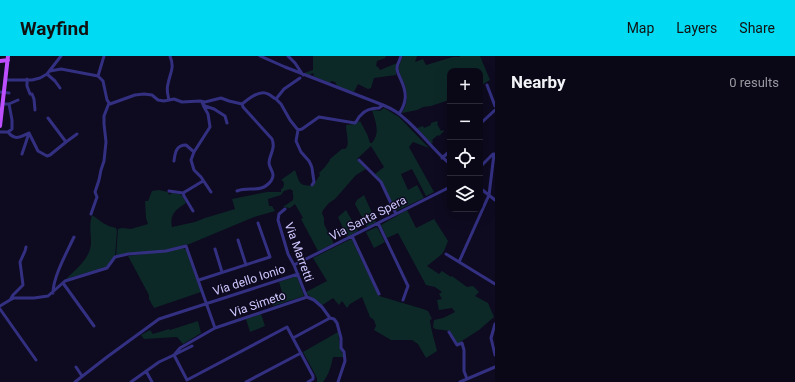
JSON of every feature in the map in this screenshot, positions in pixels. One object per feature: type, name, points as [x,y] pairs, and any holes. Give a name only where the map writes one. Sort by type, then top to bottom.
[{"type":"main road","points":[[0,61],[8,58],[0,126]]},
{"type":"street","points":[[5,80],[32,80],[40,78],[50,71],[61,56]]},
{"type":"street","points":[[98,76],[104,56]]},
{"type":"street","points":[[169,100],[167,87],[172,68],[170,56]]},
{"type":"street","points":[[260,56],[303,75],[383,105],[399,114],[408,121],[447,162]]},
{"type":"street","points":[[270,56],[270,61]]},
{"type":"street","points":[[288,56],[303,75]]},
{"type":"street","points":[[399,114],[406,100],[405,90],[397,72],[397,66],[401,56]]},
{"type":"street","points":[[50,71],[61,69],[98,76],[103,81],[109,103],[104,116],[106,142],[104,161],[100,170],[99,180],[95,192],[97,197],[91,214]]},
{"type":"street","points":[[47,74],[54,79],[60,88]]},
{"type":"street","points":[[276,99],[284,89],[300,78]]},
{"type":"street","points":[[27,80],[30,94],[32,94],[34,99],[35,110]]},
{"type":"street","points":[[487,85],[495,106]]},
{"type":"street","points":[[3,92],[9,93]]},
{"type":"street","points":[[242,104],[262,93],[266,93],[281,104],[290,120],[298,130],[296,141],[301,152],[309,161],[312,168],[314,182],[312,185]]},
{"type":"street","points":[[109,103],[135,95],[144,94],[152,95],[158,100],[164,101],[176,100],[182,102],[203,103],[221,98],[242,104],[272,139],[274,144],[269,163],[273,175],[268,185],[256,189],[244,189],[237,191]]},
{"type":"street","points":[[2,104],[9,104],[18,100]]},
{"type":"street","points":[[14,102],[16,107]]},
{"type":"street","points":[[203,103],[205,106],[214,109],[225,116],[227,124]]},
{"type":"street","points":[[203,103],[208,114],[210,127],[206,136],[194,152],[191,160],[192,168],[211,192]]},
{"type":"street","points":[[8,132],[12,129],[9,104]]},
{"type":"street","points":[[298,130],[319,118],[355,123],[364,111],[371,108],[380,108],[383,105]]},
{"type":"street","points":[[483,121],[495,110]]},
{"type":"street","points":[[48,118],[66,142]]},
{"type":"street","points":[[0,132],[8,132],[12,136],[18,138],[29,133]]},
{"type":"street","points":[[29,133],[36,148],[42,154],[47,156],[77,134]]},
{"type":"street","points":[[22,154],[29,133]]},
{"type":"street","points":[[174,161],[176,150],[179,146],[186,145],[194,152]]},
{"type":"street","points":[[442,158],[447,154]]},
{"type":"street","points":[[483,164],[494,154]]},
{"type":"street","points":[[459,262],[489,195],[494,154]]},
{"type":"street","points":[[359,160],[380,182],[396,214]]},
{"type":"street","points":[[486,161],[493,163]]},
{"type":"street","points":[[169,191],[183,193],[204,182]]},
{"type":"street","name":"Via Santa Spera","points":[[294,265],[447,188]]},
{"type":"street","points":[[483,190],[495,200]]},
{"type":"street","points":[[183,193],[193,210]]},
{"type":"street","name":"Via Marretti","points":[[285,209],[279,214],[278,220],[288,254],[307,297],[314,300],[330,318],[334,319],[337,323],[345,361],[338,382]]},
{"type":"street","points":[[198,280],[270,257],[258,223]]},
{"type":"street","points":[[378,223],[408,286],[403,300]]},
{"type":"street","points":[[352,236],[379,294]]},
{"type":"street","points":[[53,292],[56,277],[74,237]]},
{"type":"street","points":[[238,240],[246,265]]},
{"type":"street","points":[[0,306],[14,298],[48,296],[65,281],[104,270],[115,257],[128,254],[166,251],[186,246],[215,328]]},
{"type":"street","points":[[10,300],[23,284],[20,259],[26,250],[26,247]]},
{"type":"street","points":[[215,249],[222,272]]},
{"type":"street","points":[[446,254],[495,284]]},
{"type":"street","name":"Via dello Ionio","points":[[75,382],[159,319],[298,274]]},
{"type":"street","points":[[64,282],[94,326]]},
{"type":"street","name":"Via Simeto","points":[[174,355],[180,348],[215,328],[307,297]]},
{"type":"street","points":[[0,309],[36,360]]},
{"type":"street","points":[[293,338],[330,318]]},
{"type":"street","points":[[495,324],[491,338],[495,355]]},
{"type":"street","points":[[174,355],[188,381],[287,328],[313,378],[308,382]]},
{"type":"street","points":[[450,332],[457,345],[462,343],[464,350],[464,371],[466,379]]},
{"type":"street","points":[[131,382],[159,362],[192,346]]},
{"type":"street","points":[[246,382],[301,353]]},
{"type":"street","points":[[76,367],[82,376]]},
{"type":"street","points":[[460,382],[495,367]]},
{"type":"street","points":[[146,371],[152,382]]},
{"type":"green space","points":[[313,56],[386,56],[385,58],[377,61],[376,66],[380,70],[397,63],[396,75],[374,78],[371,88],[368,89],[358,84],[354,92],[338,87],[335,82],[331,81],[330,83],[313,76],[314,74],[312,73],[310,75],[304,73],[313,70]]},
{"type":"green space","points":[[403,56],[417,56],[415,62],[423,59],[426,65],[453,57],[480,56],[490,80],[483,84],[483,68],[447,68],[447,101],[402,113],[407,95],[400,74],[400,64]]},
{"type":"green space","points":[[384,108],[399,117],[429,148],[413,142],[409,147],[434,192],[426,196],[412,169],[401,174],[408,190],[417,185],[424,198],[396,211],[375,174],[384,167],[371,146],[357,159],[366,169],[356,175],[323,210],[322,213],[324,224],[333,244],[318,251],[301,219],[303,218],[295,204],[290,208],[283,207],[293,200],[293,191],[290,189],[284,191],[281,195],[268,199],[269,206],[272,206],[275,211],[254,217],[187,245],[166,250],[116,256],[118,229],[131,229],[148,224],[146,218],[145,201],[148,201],[152,191],[159,190],[168,192],[169,195],[172,193],[178,194],[184,198],[186,203],[174,212],[171,222],[172,227],[195,222],[235,209],[232,199],[267,192],[281,192],[284,184],[281,180],[295,170],[299,181],[302,184],[312,186],[320,175],[319,173],[330,159],[342,149],[347,147],[348,142],[346,125],[355,124],[360,121],[370,143],[372,143],[375,139],[377,131],[372,110],[380,111]]},
{"type":"green space","points":[[437,121],[441,131],[444,131],[432,140],[433,142],[431,144],[417,128],[423,126],[424,128]]},
{"type":"green space","points":[[364,195],[376,222],[367,227],[355,204],[357,200]]},
{"type":"green space","points":[[346,210],[358,231],[347,237],[338,217]]},
{"type":"green space","points":[[407,210],[416,228],[434,219],[448,241],[442,254],[427,266],[439,274],[442,271],[451,277],[452,276],[467,287],[473,286],[479,292],[475,296],[488,303],[494,317],[479,330],[457,344],[450,331],[435,329],[433,327],[434,320],[443,318],[455,312],[452,308],[439,310],[437,300],[442,299],[439,294],[442,292],[435,287],[426,285],[398,233],[387,238],[381,225]]},
{"type":"green space","points":[[92,215],[106,225],[116,228],[115,256],[106,267],[66,279],[86,259],[91,243],[90,226]]},
{"type":"green space","points":[[377,227],[385,242],[374,248],[366,232]]},
{"type":"green space","points":[[351,239],[379,296],[428,311],[432,319],[430,320],[437,351],[426,358],[418,344],[412,340],[391,340],[374,330],[376,326],[374,320],[370,317],[362,297],[350,304],[347,308],[342,301],[339,305],[333,298],[321,306],[307,294],[306,292],[327,281],[313,258]]},
{"type":"green space","points":[[183,248],[186,250],[201,292],[154,308],[149,299],[149,295],[128,256]]},
{"type":"green space","points":[[297,276],[304,296],[273,306],[270,296],[282,292],[279,282]]},
{"type":"green space","points":[[261,314],[265,326],[250,332],[246,319]]},
{"type":"green space","points":[[198,321],[201,333],[183,344],[177,337],[144,339],[141,335],[150,330],[153,334]]},
{"type":"green space","points":[[338,332],[340,348],[344,357],[333,357],[330,370],[325,379],[323,382],[317,382],[317,378],[303,352]]}]
